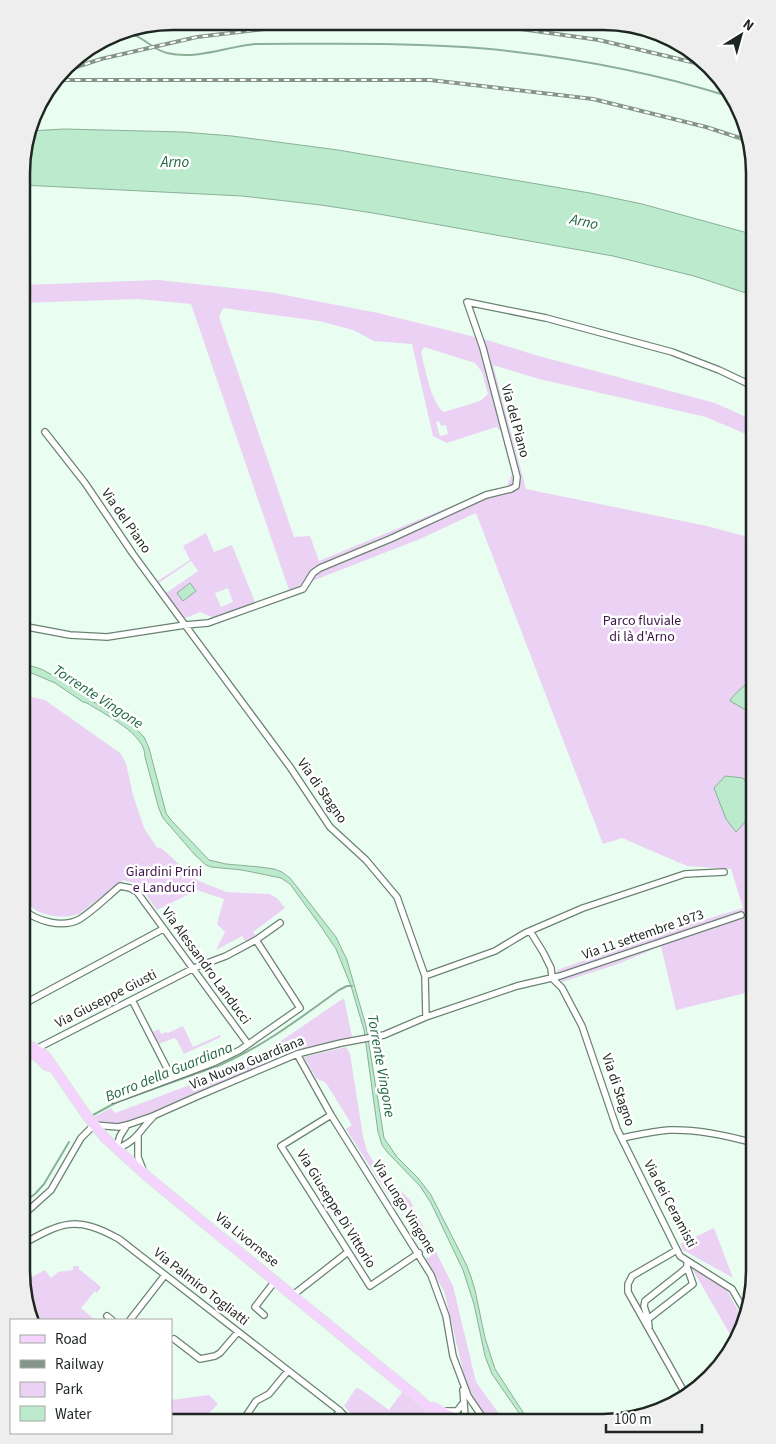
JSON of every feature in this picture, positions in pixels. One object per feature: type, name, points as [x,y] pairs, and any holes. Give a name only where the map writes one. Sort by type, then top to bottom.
[{"type":"main road","name":"Via Livornese","points":[[30,1050],[47,1058],[94,1125],[116,1149],[436,1414]]},
{"type":"main road","name":"Via Livornese","points":[[418,1398],[446,1414]]},
{"type":"street","name":"Via del Piano","points":[[30,628],[70,635],[108,637],[208,623],[303,589],[313,573],[325,565],[486,495],[516,486],[517,477],[482,348],[467,302],[555,321],[672,352],[746,383]]},
{"type":"street","name":"Via del Piano","points":[[45,432],[85,483],[184,625]]},
{"type":"street","name":"Via di Stagno","points":[[184,625],[290,767],[330,827],[366,860],[397,897],[425,976],[426,1017]]},
{"type":"street","points":[[425,976],[495,951],[530,931],[583,908],[685,874],[724,872]]},
{"type":"street","name":"Via Alessandro Landucci","points":[[30,915],[58,924],[71,922],[80,919],[120,886],[137,892],[248,1044]]},
{"type":"street","name":"Via 11 settembre 1973","points":[[552,978],[741,915]]},
{"type":"street","name":"Via Giuseppe Giusti","points":[[30,1046],[132,1000],[194,968],[226,956],[256,940],[280,923]]},
{"type":"street","points":[[30,1001],[163,929]]},
{"type":"street","name":"Via di Stagno","points":[[530,931],[551,968],[552,978],[562,988],[582,1026],[617,1129],[622,1138],[667,1130],[684,1130],[729,1136],[746,1141]]},
{"type":"street","points":[[114,1100],[214,1064],[240,1050],[300,1008],[256,940]]},
{"type":"street","name":"Via Nuova Guardiana","points":[[94,1125],[118,1127],[127,1125],[153,1116],[298,1054],[341,1042],[384,1036],[426,1017],[517,986],[552,978]]},
{"type":"street","points":[[132,1000],[172,1078]]},
{"type":"street","name":"Via Lungo Vingone","points":[[298,1054],[331,1115],[431,1275],[446,1316],[453,1356],[462,1383],[480,1414]]},
{"type":"street","name":"Via Giuseppe Di Vittorio","points":[[331,1115],[281,1146],[370,1286],[418,1253]]},
{"type":"street","name":"Via Nuova Guardiana","points":[[116,1149],[130,1143],[138,1136],[153,1116]]},
{"type":"street","points":[[30,1210],[51,1190],[81,1138],[94,1125]]},
{"type":"street","points":[[116,1149],[120,1136],[127,1125]]},
{"type":"street","points":[[138,1136],[140,1165],[149,1178]]},
{"type":"street","name":"Via dei Ceramisti","points":[[622,1138],[680,1256],[687,1264],[732,1289],[741,1306]]},
{"type":"street","name":"Via Palmiro Togliatti","points":[[30,1240],[48,1230],[66,1225],[84,1224],[101,1229],[119,1239],[343,1414]]},
{"type":"street","points":[[677,1250],[632,1276],[628,1284],[628,1292],[682,1390]]},
{"type":"street","points":[[293,1296],[348,1252]]},
{"type":"street","points":[[648,1319],[693,1284],[687,1264],[645,1301],[644,1306],[650,1331]]},
{"type":"street","points":[[131,1319],[165,1275]]},
{"type":"street","points":[[264,1315],[255,1307],[275,1281]]},
{"type":"street","points":[[174,1339],[200,1359],[220,1353],[238,1332]]},
{"type":"street","points":[[247,1414],[256,1401],[269,1394],[288,1371]]},
{"type":"street","name":"Via Lungo Vingone","points":[[462,1383],[465,1414]]},
{"type":"street","points":[[440,1411],[457,1411],[464,1402]]},
{"type":"green space","name":"Parco fluviale di là d'Arno","points":[[159,280],[269,292],[378,313],[487,340],[535,355],[715,403],[746,417],[746,434],[706,417],[539,379],[493,365],[526,489],[707,526],[746,537],[746,993],[676,1010],[661,946],[618,964],[562,982],[557,970],[674,929],[743,908],[731,869],[687,866],[622,838],[603,844],[476,513],[420,539],[289,590],[191,304],[138,299],[30,303],[30,285]],"holes":[[[223,308],[319,321],[353,330],[374,341],[412,344],[433,436],[447,443],[496,427],[501,431],[512,474],[507,486],[483,493],[319,561],[310,536],[294,537],[219,317]],[[424,347],[475,363],[482,372],[488,394],[480,401],[444,412],[435,401],[429,385],[421,352]],[[439,421],[441,426],[446,425],[448,434],[440,436],[436,422]]]},
{"type":"green space","points":[[206,533],[214,552],[232,545],[255,602],[214,618],[200,612],[181,620],[156,582],[190,560],[183,546]],"holes":[[[191,561],[198,571],[166,593],[159,583]],[[228,588],[233,602],[221,607],[215,593]]]},
{"type":"green space","name":"Giardini Prini e Landucci","points":[[30,697],[45,700],[120,753],[126,763],[133,795],[144,828],[158,849],[160,847],[197,880],[227,892],[269,894],[277,898],[285,908],[253,932],[255,936],[246,942],[242,936],[216,950],[225,932],[217,924],[224,899],[197,890],[157,910],[138,884],[123,880],[79,914],[60,917],[34,909],[30,906]]},
{"type":"green space","points":[[344,998],[352,1037],[291,1054],[125,1125],[103,1124],[92,1118],[111,1108],[115,1113],[230,1070],[269,1049]]},
{"type":"green space","points":[[183,1026],[193,1047],[220,1035],[221,1037],[184,1054],[177,1040],[174,1038],[159,1044],[153,1032],[159,1029],[161,1034],[168,1033]]},
{"type":"green space","points":[[346,1047],[350,1054],[367,1151],[376,1166],[410,1200],[453,1286],[476,1382],[499,1414],[485,1414],[476,1403],[465,1379],[444,1291],[425,1259],[431,1256],[392,1192],[388,1195],[346,1129],[352,1125],[326,1083],[316,1078],[304,1057]]},
{"type":"green space","points":[[714,1228],[733,1278],[683,1250],[680,1244]]},
{"type":"green space","points":[[689,1263],[724,1285],[739,1313],[730,1335]]},
{"type":"green space","points":[[73,1266],[79,1266],[78,1268],[101,1287],[97,1293],[95,1291],[81,1308],[94,1319],[39,1319],[33,1299],[30,1278],[45,1270],[51,1278],[58,1272],[73,1270]]},
{"type":"green space","points":[[356,1388],[389,1410],[403,1391],[430,1414],[351,1414],[344,1406]]},
{"type":"green space","points":[[209,1395],[218,1404],[208,1414],[172,1414],[172,1400]]},
{"type":"water","name":"Arno","points":[[64,129],[183,132],[232,136],[338,150],[590,193],[642,204],[746,233],[746,293],[694,276],[613,256],[321,205],[242,196],[30,185],[31,155],[37,131]]},
{"type":"water","points":[[190,583],[196,591],[183,601],[177,593]]},
{"type":"water","points":[[30,666],[60,679],[135,728],[144,737],[149,748],[166,813],[209,860],[226,864],[274,869],[282,872],[290,878],[336,937],[347,960],[366,1026],[384,1138],[397,1157],[418,1178],[431,1195],[467,1266],[475,1290],[485,1338],[495,1369],[524,1414],[520,1414],[492,1374],[485,1356],[474,1304],[463,1270],[431,1203],[420,1186],[382,1145],[378,1132],[364,1030],[351,986],[336,949],[290,884],[281,878],[242,870],[211,867],[195,855],[163,818],[139,740],[113,719],[55,683],[30,672]]},
{"type":"water","points":[[746,684],[746,710],[730,701]]},
{"type":"water","points":[[725,776],[743,778],[746,782],[746,821],[736,832],[726,819],[714,788]]},
{"type":"waterway","points":[[135,36],[160,51],[178,55],[200,54],[255,44],[402,44],[490,49],[610,66],[722,94]]},
{"type":"waterway","name":"Borro della Guardiana","points":[[93,1115],[117,1102],[220,1065],[252,1049],[281,1031],[339,990],[352,986]]},
{"type":"waterway","name":"Borro della Guardiana","points":[[30,1198],[44,1184],[69,1142]]},
{"type":"railway","points":[[79,66],[101,59],[197,37],[257,30]]},
{"type":"railway","points":[[528,30],[599,40],[692,62]]},
{"type":"railway","points":[[65,80],[430,80],[593,99],[706,127],[742,139]]},
{"type":"water label","name":"Torrente Vingone","points":[[98,697]]},
{"type":"water label","name":"Torrente Vingone","points":[[381,1066]]}]
